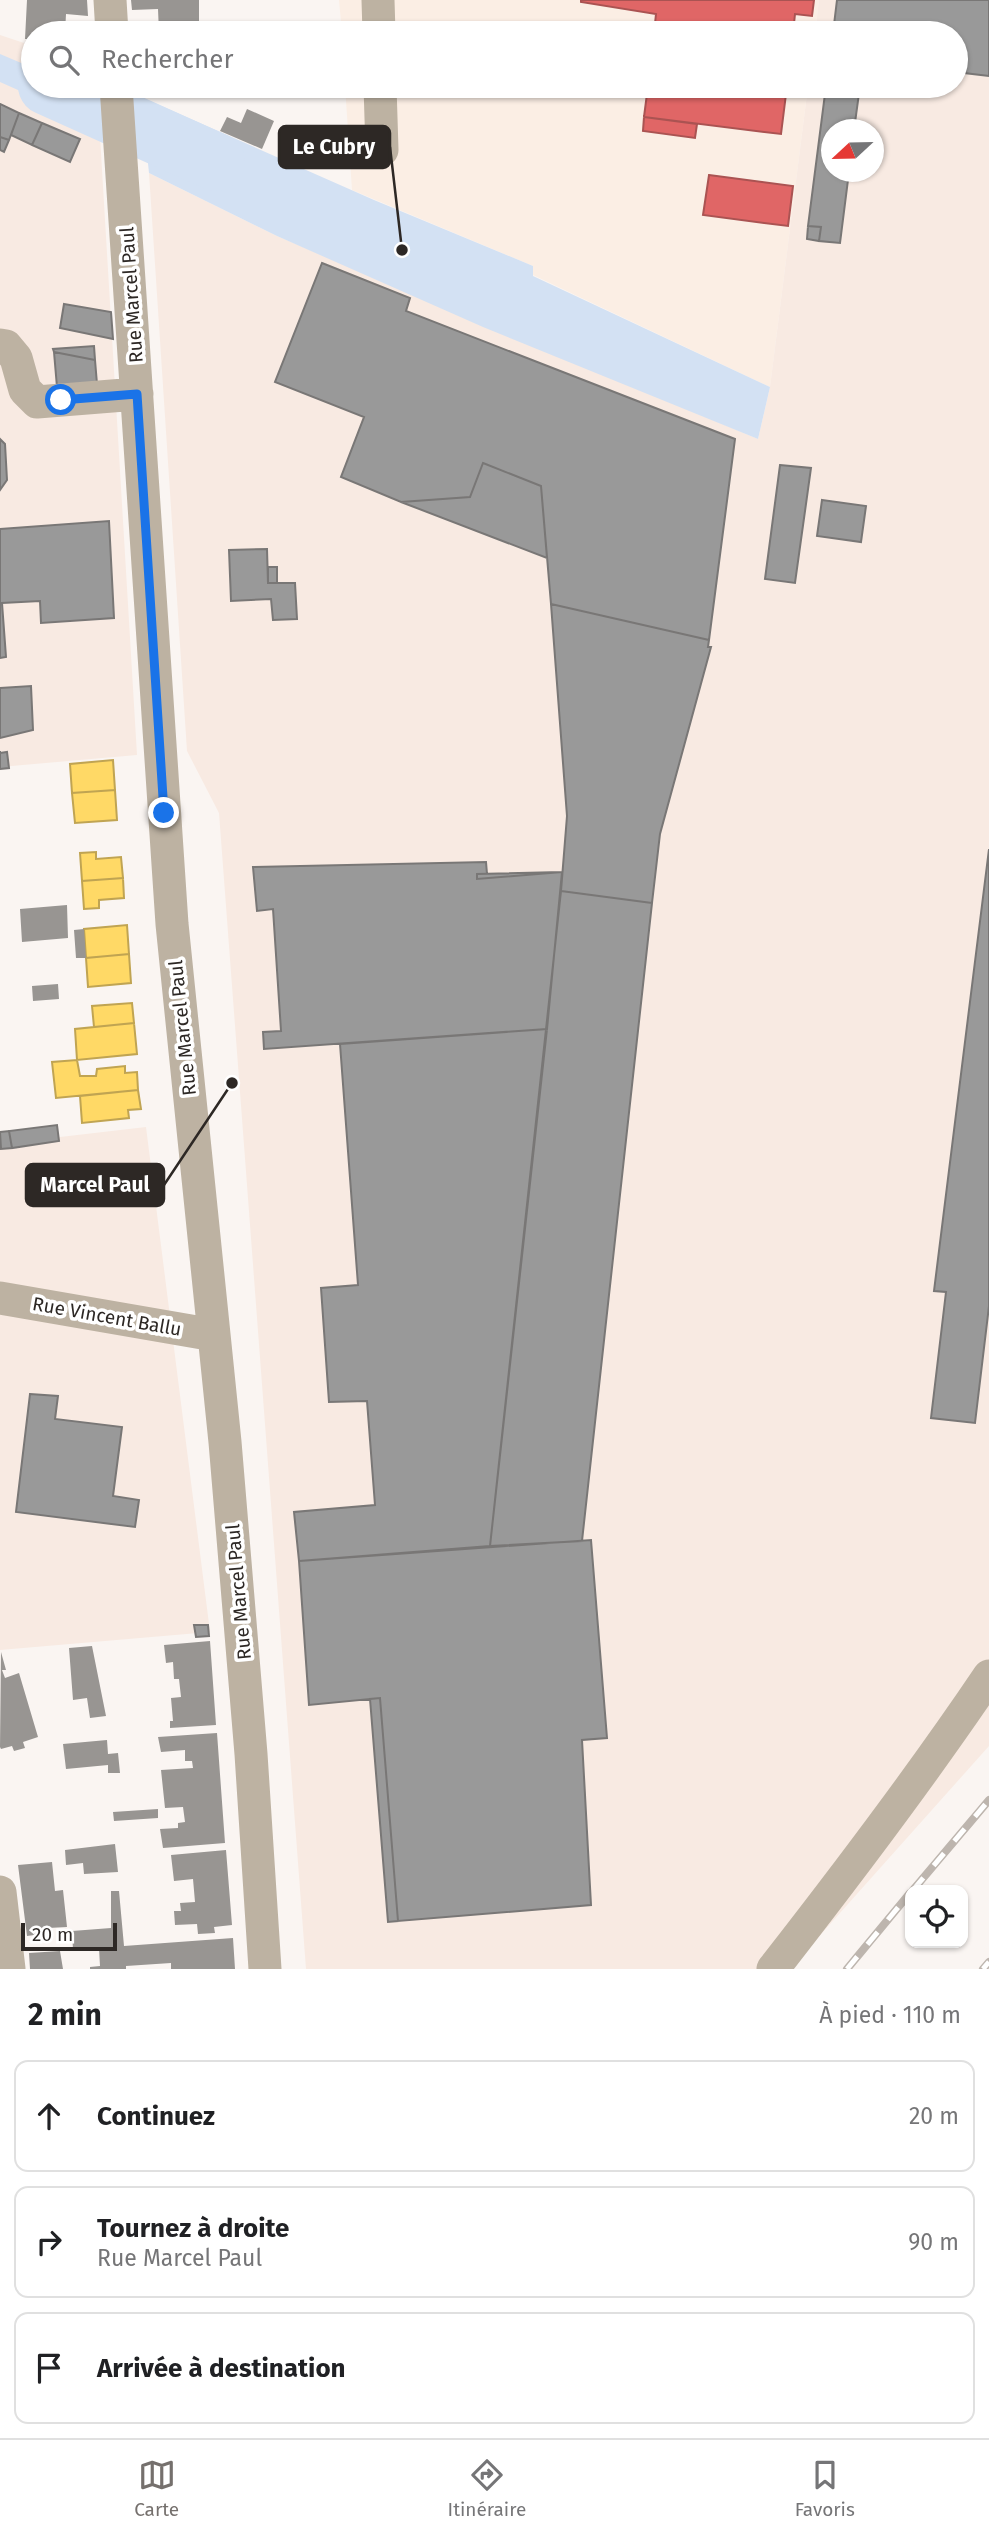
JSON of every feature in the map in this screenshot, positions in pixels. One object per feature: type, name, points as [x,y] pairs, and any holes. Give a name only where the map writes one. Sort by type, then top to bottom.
[{"type":"street","points":[[110,0],[111,21]]},
{"type":"street","points":[[378,0],[379,21]]},
{"type":"street","name":"Rue Marcel Paul","points":[[117,98],[172,924],[214,1335],[247,1704],[265,1969]]},
{"type":"street","points":[[380,98],[382,150]]},
{"type":"street","points":[[0,345],[6,346],[16,358],[25,390],[37,402],[137,394]]},
{"type":"street","name":"Rue Vincent Ballu","points":[[0,1298],[214,1335]]},
{"type":"street","points":[[773,1969],[936,1756],[989,1676]]},
{"type":"street","points":[[0,1892],[9,1969]]},
{"type":"shaded area","points":[[339,0],[819,0],[816,21],[341,21]]},
{"type":"shaded area","points":[[819,0],[989,0],[989,1746],[790,1969],[306,1969],[219,813],[187,751],[149,173],[277,236],[758,439],[770,387],[806,98],[968,98],[968,21],[816,21]]},
{"type":"shaded area","points":[[0,35],[21,42],[21,98],[98,98],[137,755],[0,767]]},
{"type":"shaded area","points":[[346,98],[806,98],[770,387],[533,275],[533,266],[352,190]]},
{"type":"shaded area","points":[[146,1127],[210,1632],[0,1650],[0,1144]]},
{"type":"water","points":[[0,54],[21,63],[21,91],[0,82]]},
{"type":"water","points":[[36,98],[89,98],[90,122]]},
{"type":"water","points":[[141,98],[533,266],[533,276],[770,387],[758,439],[483,327],[277,236],[149,173]]},
{"type":"building: Logements","points":[[113,760],[115,790],[72,793],[70,764]]},
{"type":"building: Logements","points":[[115,790],[117,820],[75,823],[72,793]]},
{"type":"building: Logements","points":[[96,852],[96,859],[121,857],[123,878],[82,881],[80,853]]},
{"type":"building: Logements","points":[[123,878],[124,898],[99,900],[99,908],[84,909],[82,881]]},
{"type":"building: Logements","points":[[127,925],[129,954],[86,958],[84,929]]},
{"type":"building: Logements","points":[[129,954],[131,983],[88,987],[86,958]]},
{"type":"building: Logements","points":[[132,1003],[134,1023],[94,1027],[92,1006]]},
{"type":"building: Logements","points":[[134,1023],[137,1054],[77,1060],[75,1029]]},
{"type":"building: Logements","points":[[77,1060],[80,1076],[96,1076],[97,1069],[125,1066],[125,1073],[137,1072],[138,1090],[56,1098],[52,1062]]},
{"type":"building: Logements","points":[[138,1090],[141,1109],[128,1110],[129,1118],[82,1123],[80,1096]]},
{"type":"building: Commerces","points":[[814,0],[812,16],[795,14],[794,21],[655,21],[656,14],[581,2]]},
{"type":"building: Commerces","points":[[646,98],[786,98],[781,134],[644,117]]},
{"type":"building: Commerces","points":[[644,117],[697,124],[695,138],[643,131]]},
{"type":"building: Commerces","points":[[709,175],[793,186],[788,226],[703,215]]},
{"type":"building: Industrie","points":[[837,0],[989,0],[989,76],[968,73],[968,21],[834,21]]},
{"type":"building: Industrie","points":[[824,98],[858,98],[856,119],[822,119]]},
{"type":"building: Industrie","points":[[0,104],[19,113],[9,140],[0,137]]},
{"type":"building: Industrie","points":[[19,113],[42,123],[32,145],[11,135]]},
{"type":"building: Industrie","points":[[42,123],[80,139],[70,162],[32,145]]},
{"type":"building: Industrie","points":[[821,125],[821,182],[848,182],[840,243],[819,241],[821,227],[808,226]]},
{"type":"building: Industrie","points":[[0,137],[9,140],[4,152],[0,150]]},
{"type":"building: Industrie","points":[[808,226],[821,227],[819,241],[807,239]]},
{"type":"building: Industrie","points":[[322,263],[410,298],[406,311],[735,439],[709,640],[551,604],[541,486],[483,463],[470,497],[401,502],[341,477],[364,417],[275,382]]},
{"type":"building: Industrie","points":[[64,304],[111,312],[113,339],[60,328]]},
{"type":"building: Industrie","points":[[94,346],[95,360],[54,352],[53,349]]},
{"type":"building: Industrie","points":[[54,352],[95,360],[97,384],[57,387]]},
{"type":"building: Industrie","points":[[0,439],[5,444],[7,480],[0,490]]},
{"type":"building: Industrie","points":[[483,463],[541,486],[547,558],[401,502],[470,497]]},
{"type":"building: Industrie","points":[[780,465],[811,468],[795,583],[765,579]]},
{"type":"building: Industrie","points":[[822,500],[866,506],[861,542],[817,536]]},
{"type":"building: Industrie","points":[[109,521],[114,618],[41,623],[40,601],[2,603],[6,657],[0,658],[0,529]]},
{"type":"building: Industrie","points":[[267,549],[268,583],[295,583],[297,619],[273,620],[271,599],[231,601],[229,550]]},
{"type":"building: Industrie","points":[[268,567],[277,567],[277,583],[268,583]]},
{"type":"building: Industrie","points":[[551,604],[709,640],[708,647],[711,647],[660,834],[652,903],[561,891],[567,816]]},
{"type":"building: Industrie","points":[[31,686],[33,730],[0,738],[0,688]]},
{"type":"building: Industrie","points":[[7,752],[9,768],[0,769],[0,753]]},
{"type":"building: Industrie","points":[[989,849],[989,1306],[975,1423],[931,1418],[946,1292],[934,1291]]},
{"type":"building: Industrie","points":[[486,862],[487,874],[477,874],[477,879],[562,872],[547,1029],[264,1049],[263,1032],[281,1031],[273,909],[257,911],[253,867]]},
{"type":"building: Industrie","points":[[562,872],[477,879],[477,874]]},
{"type":"building: Industrie","points":[[561,891],[652,903],[582,1541],[490,1546]]},
{"type":"building: Industrie","points":[[547,1029],[490,1546],[299,1561],[294,1512],[375,1505],[367,1401],[329,1402],[321,1288],[358,1285],[340,1044]]},
{"type":"building: Industrie","points":[[57,1125],[59,1141],[12,1148],[9,1131]]},
{"type":"building: Industrie","points":[[9,1131],[12,1148],[1,1149],[0,1132]]},
{"type":"building: Industrie","points":[[30,1394],[58,1396],[55,1419],[122,1427],[113,1496],[139,1500],[135,1527],[16,1512]]},
{"type":"building: Industrie","points":[[591,1540],[607,1738],[582,1740],[591,1905],[398,1921],[380,1698],[309,1705],[299,1561]]},
{"type":"building: Industrie","points":[[194,1625],[208,1625],[209,1636],[196,1637]]},
{"type":"building: Industrie","points":[[380,1698],[398,1921],[388,1922],[370,1699]]},
{"type":"building: Autres","points":[[27,0],[87,0],[88,16],[66,14],[66,21],[26,21]]},
{"type":"building: Autres","points":[[131,0],[199,0],[199,21],[158,21],[158,9],[132,10]]},
{"type":"building: Autres","points":[[247,109],[274,121],[262,149],[220,131],[227,117],[241,123]]},
{"type":"building: Autres","points":[[67,905],[68,938],[22,942],[20,909]]},
{"type":"building: Autres","points":[[84,929],[86,958],[76,958],[74,930]]},
{"type":"building: Autres","points":[[58,984],[59,999],[33,1001],[32,986]]},
{"type":"building: Autres","points":[[210,1641],[216,1725],[170,1728],[170,1721],[173,1721],[171,1698],[181,1697],[179,1679],[174,1679],[173,1662],[166,1663],[164,1645]]},
{"type":"building: Autres","points":[[92,1646],[106,1716],[90,1718],[87,1698],[73,1700],[69,1648]]},
{"type":"building: Autres","points":[[1,1652],[6,1670],[2,1670],[5,1678],[19,1673],[38,1737],[23,1742],[25,1748],[14,1751],[12,1746],[0,1747]]},
{"type":"building: Autres","points":[[217,1733],[225,1843],[163,1848],[160,1829],[178,1828],[178,1823],[185,1822],[183,1807],[165,1808],[161,1770],[193,1768],[192,1761],[185,1761],[185,1750],[161,1752],[158,1737]]},
{"type":"building: Autres","points":[[107,1740],[108,1754],[118,1753],[120,1773],[108,1773],[108,1765],[66,1769],[63,1744]]},
{"type":"building: Autres","points":[[158,1809],[158,1818],[114,1821],[113,1812]]},
{"type":"building: Autres","points":[[115,1844],[118,1872],[84,1874],[83,1863],[66,1865],[65,1850]]},
{"type":"building: Autres","points":[[226,1850],[232,1925],[214,1927],[215,1933],[198,1934],[197,1924],[175,1925],[174,1911],[181,1911],[180,1903],[195,1902],[193,1879],[174,1881],[171,1855]]},
{"type":"building: Autres","points":[[52,1862],[55,1891],[63,1890],[67,1927],[48,1928],[49,1933],[27,1936],[18,1865]]},
{"type":"building: Autres","points":[[111,1891],[119,1891],[124,1946],[233,1938],[235,1969],[171,1969],[171,1963],[126,1966],[126,1969],[90,1969],[100,1966],[99,1948],[73,1950],[72,1931],[111,1928]]},
{"type":"building: Autres","points":[[60,1951],[63,1969],[30,1969],[29,1953]]},
{"type":"waterway","points":[[74,98],[216,162]]},
{"type":"railway","points":[[917,1885],[989,1800]]},
{"type":"railway","points":[[847,1969],[905,1899]]},
{"type":"railway","points":[[983,1969],[989,1962]]},
{"type":"place","name":"Le Cubry","points":[[402,250]]},
{"type":"place","name":"Marcel Paul","points":[[232,1083]]},
{"type":"route","points":[[61,400],[137,394],[164,813]]}]
